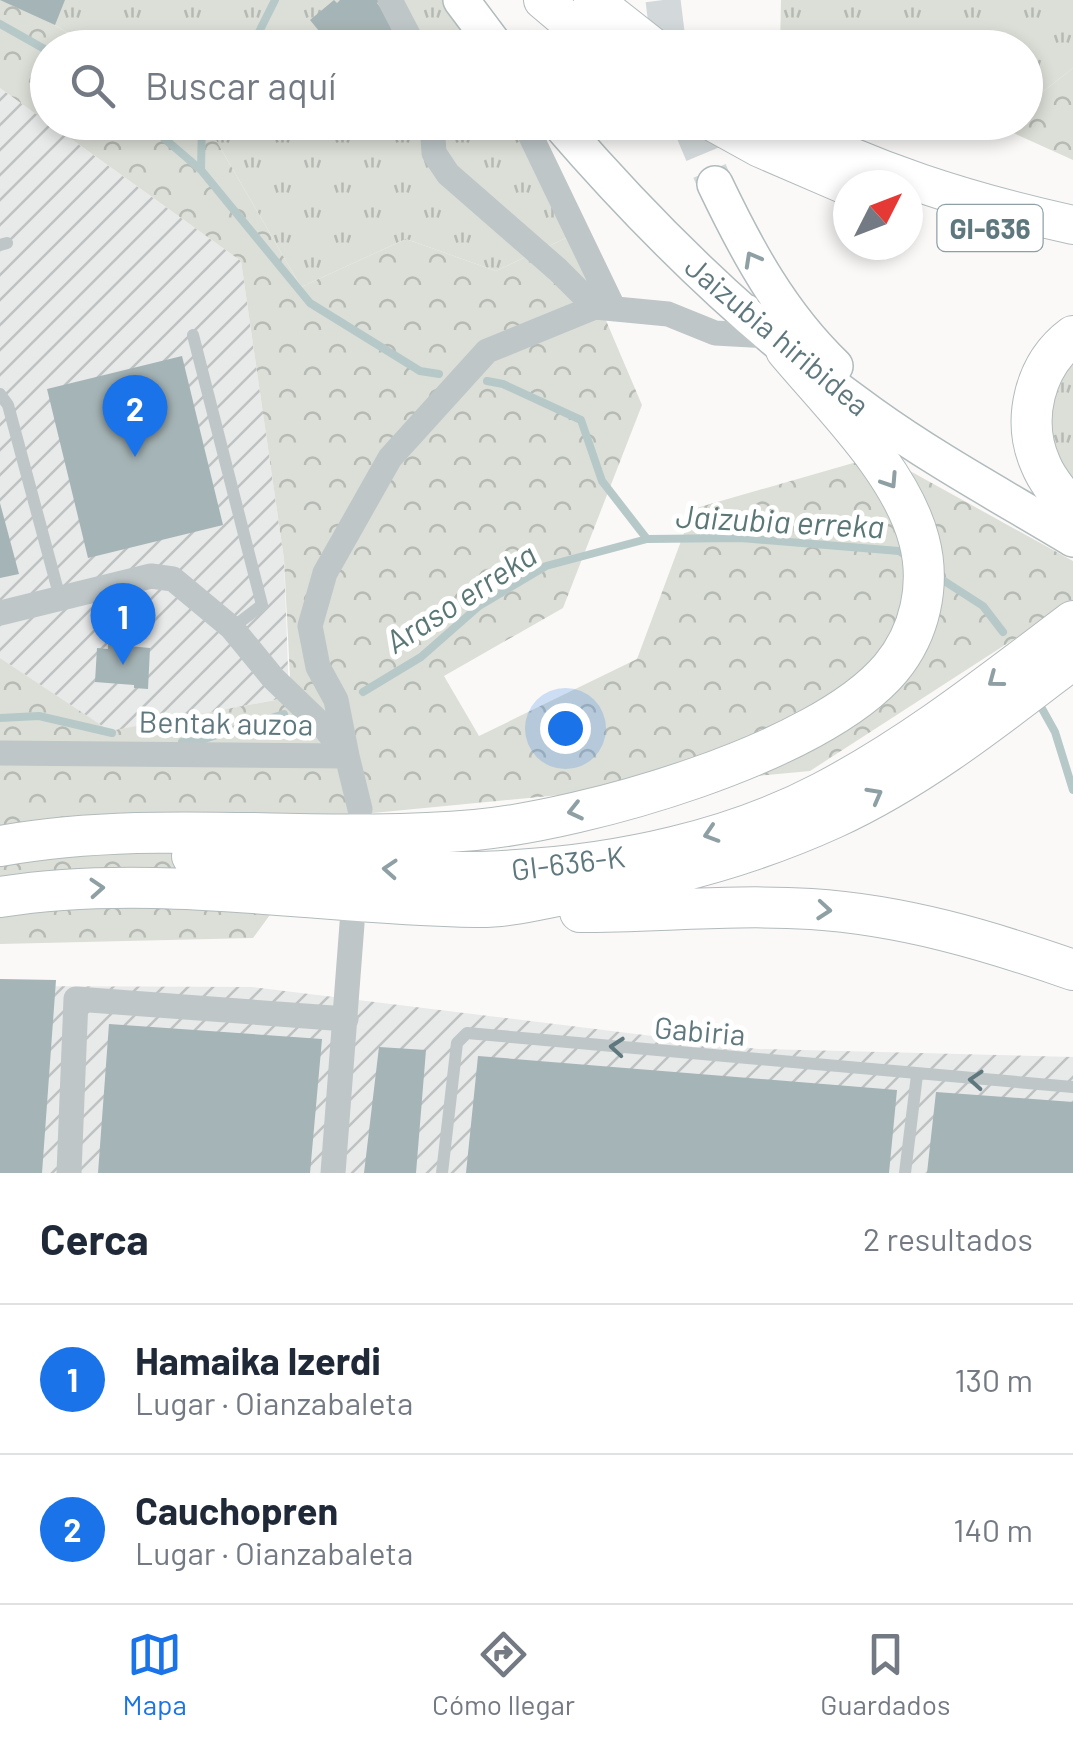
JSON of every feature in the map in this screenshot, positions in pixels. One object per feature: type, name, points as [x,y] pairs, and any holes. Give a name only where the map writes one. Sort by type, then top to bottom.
[{"type":"highway","points":[[1073,336],[1053,355],[1043,372],[1032,409],[1031,429],[1041,466],[1073,510]]},
{"type":"highway","points":[[0,846],[63,835],[158,831],[476,830],[557,816],[694,779],[829,716],[890,669],[922,608],[925,574],[919,539],[906,504],[854,432],[778,343]]},
{"type":"highway","name":"GI-636-K","points":[[0,861],[105,853],[408,870],[515,871],[595,862],[682,844],[820,794],[958,707],[1073,622]]},
{"type":"highway","name":"GI-636-K","points":[[0,897],[106,886],[482,908],[698,868],[768,846],[836,817],[901,782],[977,732],[1073,660]]},
{"type":"highway","points":[[482,908],[564,912],[755,907],[843,912],[938,928],[1073,970]]},
{"type":"main road","points":[[543,0],[579,30]]},
{"type":"main road","points":[[593,0],[631,30]]},
{"type":"main road","name":"Jaizubia hiribidea","points":[[574,140],[649,222],[778,343],[928,453],[1073,539]]},
{"type":"main road","points":[[746,140],[833,180]]},
{"type":"main road","name":"GI-636","points":[[810,140],[927,188],[1073,225]]},
{"type":"main road","name":"Jaizubia hiribidea","points":[[716,184],[760,273],[801,331],[905,424],[1028,512]]},
{"type":"main road","name":"GI-636","points":[[923,211],[974,226],[1073,242]]},
{"type":"street","points":[[390,0],[406,30]]},
{"type":"street","points":[[433,140],[434,153],[448,174],[605,308],[668,314],[714,333],[778,343]]},
{"type":"street","points":[[532,140],[605,308]]},
{"type":"street","name":"Bentak auzoa","points":[[0,753],[347,756],[336,700],[318,667],[310,626],[326,573],[390,458],[487,351],[605,308]]},
{"type":"street","points":[[0,612],[152,576],[173,579],[232,628],[347,756],[360,809]]},
{"type":"street","points":[[332,1173],[352,924]]},
{"type":"street","points":[[69,1173],[76,1000],[346,1019]]},
{"type":"lane","points":[[193,335],[262,605],[232,628]]},
{"type":"lane","points":[[0,394],[8,405],[60,598]]},
{"type":"lane","name":"Gabiria","points":[[442,1173],[458,1043],[466,1032],[1073,1087]]},
{"type":"lane","points":[[905,1173],[916,1075]]},
{"type":"shaded area","points":[[0,88],[30,110],[30,140],[72,140],[241,261],[284,559],[289,697],[111,732],[0,658]]},
{"type":"shaded area","points":[[0,986],[252,987],[758,1049],[1073,1057],[1073,1173],[0,1173]]},
{"type":"green space","points":[[0,0],[15,0],[63,30],[30,30],[30,110],[0,88]]},
{"type":"green space","points":[[15,0],[459,0],[472,30],[63,30]]},
{"type":"green space","points":[[781,0],[1073,0],[1073,68],[1043,92],[1043,30],[780,30]]},
{"type":"green space","points":[[1073,68],[1073,160],[1029,140],[1043,140],[1043,92]]},
{"type":"green space","points":[[73,140],[216,140],[301,287],[406,239],[496,271],[570,236],[642,405],[563,608],[444,676],[479,736],[637,659],[693,509],[881,455],[1073,561],[1073,601],[810,771],[342,816],[253,938],[0,944],[0,658],[110,731],[291,697],[284,559],[241,261]]},
{"type":"green space","points":[[216,140],[523,140],[570,236],[496,271],[406,239],[301,287]]},
{"type":"green space","points":[[1073,354],[1073,483],[1054,454],[1049,411]]},
{"type":"building","points":[[0,0],[65,0],[55,25]]},
{"type":"building","points":[[334,0],[381,0],[377,3],[398,30],[318,30],[310,20]]},
{"type":"building","points":[[182,356],[223,525],[88,558],[47,389]]},
{"type":"building","points":[[0,503],[19,574],[0,578]]},
{"type":"building","points":[[108,644],[150,648],[148,689],[95,682],[97,648],[108,649]]},
{"type":"building","points":[[0,979],[56,980],[42,1173],[0,1173]]},
{"type":"building","points":[[109,1024],[322,1039],[310,1173],[98,1173]]},
{"type":"building","points":[[379,1047],[426,1050],[416,1173],[364,1173]]},
{"type":"building","points":[[478,1056],[897,1090],[889,1173],[466,1173]]},
{"type":"building","points":[[936,1092],[1073,1102],[1073,1173],[927,1173]]},
{"type":"waterway","name":"Jaizubia erreka","points":[[260,30],[275,0]]},
{"type":"waterway","points":[[0,24],[30,41]]},
{"type":"waterway","points":[[166,140],[201,170]]},
{"type":"waterway","name":"Jaizubia erreka","points":[[202,140],[201,170],[310,303],[420,371],[439,374]]},
{"type":"waterway","name":"Jaizubia erreka","points":[[487,381],[503,384],[581,420],[602,481],[647,539],[741,538],[899,551],[908,557]]},
{"type":"waterway","name":"Araso erreka","points":[[363,692],[421,657],[479,606],[546,566],[647,539]]},
{"type":"waterway","name":"Jaizubia erreka","points":[[938,577],[983,606],[1003,632]]},
{"type":"waterway","name":"Jaizubia erreka","points":[[1040,705],[1055,732],[1073,790]]},
{"type":"waterway","name":"Araso erreka","points":[[182,742],[198,741],[284,714]]},
{"type":"waterway","name":"Araso erreka","points":[[0,718],[39,716],[112,733]]},
{"type":"tunnel","points":[[663,0],[667,30]]},
{"type":"tunnel","points":[[697,140],[715,184]]},
{"type":"place","name":"Cauchopren","points":[[135,457]]},
{"type":"place","name":"Hamaika Izerdi","points":[[123,665]]}]
